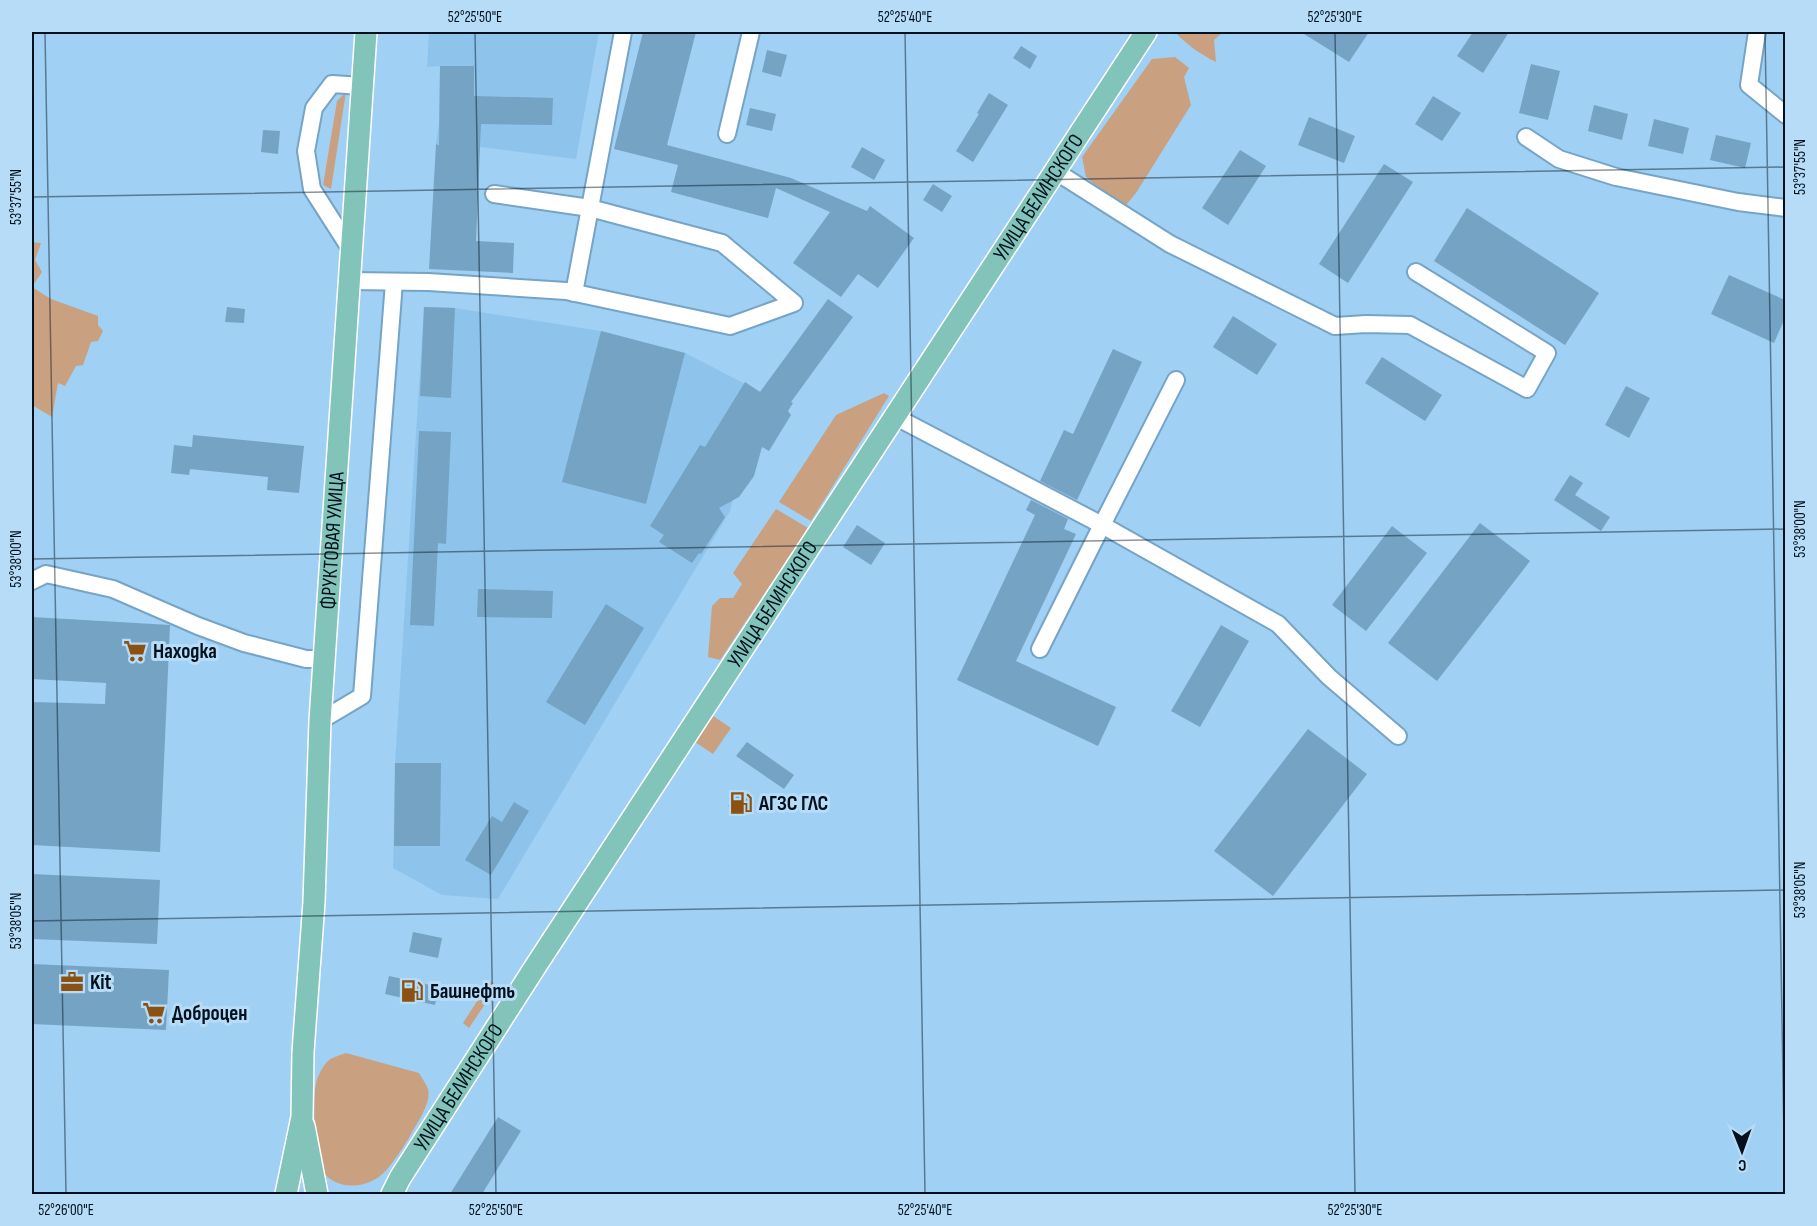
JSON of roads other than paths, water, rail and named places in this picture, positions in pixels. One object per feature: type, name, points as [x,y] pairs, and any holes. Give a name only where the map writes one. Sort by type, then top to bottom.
[{"type":"main road","name":"ФРУКТОВАЯ УЛИЦА","points":[[302,1116],[303,1052],[314,902],[320,721],[366,32]]},
{"type":"main road","name":"УЛИЦА БЕЛИНСКОГО","points":[[387,1191],[1146,32]]},
{"type":"main road","points":[[302,1116],[317,1194]]},
{"type":"main road","points":[[286,1194],[302,1116]]},
{"type":"main road","points":[[313,1172],[318,1183],[333,1194]]},
{"type":"street","points":[[574,293],[623,32]]},
{"type":"street","points":[[727,134],[751,32]]},
{"type":"street","points":[[1757,32],[1749,85],[1785,115]]},
{"type":"street","points":[[351,250],[312,189],[306,151],[314,108],[332,84],[362,86]]},
{"type":"street","points":[[1526,137],[1559,159],[1616,177],[1738,202],[1785,208]]},
{"type":"street","points":[[1054,171],[1170,244],[1335,326],[1410,325],[1527,389],[1547,353],[1416,272]]},
{"type":"street","points":[[349,281],[428,282],[574,293],[730,326],[794,303],[722,243],[590,208],[494,194]]},
{"type":"street","points":[[320,721],[362,696],[394,282]]},
{"type":"street","points":[[1040,649],[1176,381]]},
{"type":"street","points":[[894,416],[1102,525],[1278,624],[1329,677],[1398,736]]},
{"type":"street","points":[[32,581],[46,574],[113,589],[198,626],[244,643],[306,659],[324,659]]},
{"type":"place","name":"Находка","points":[[135,651]]},
{"type":"place","name":"АГЗС ГЛС","points":[[741,803]]},
{"type":"place","name":"Kit","points":[[72,982]]},
{"type":"place","name":"Башнефть","points":[[412,991]]},
{"type":"place","name":"Доброцен","points":[[154,1013]]}]
